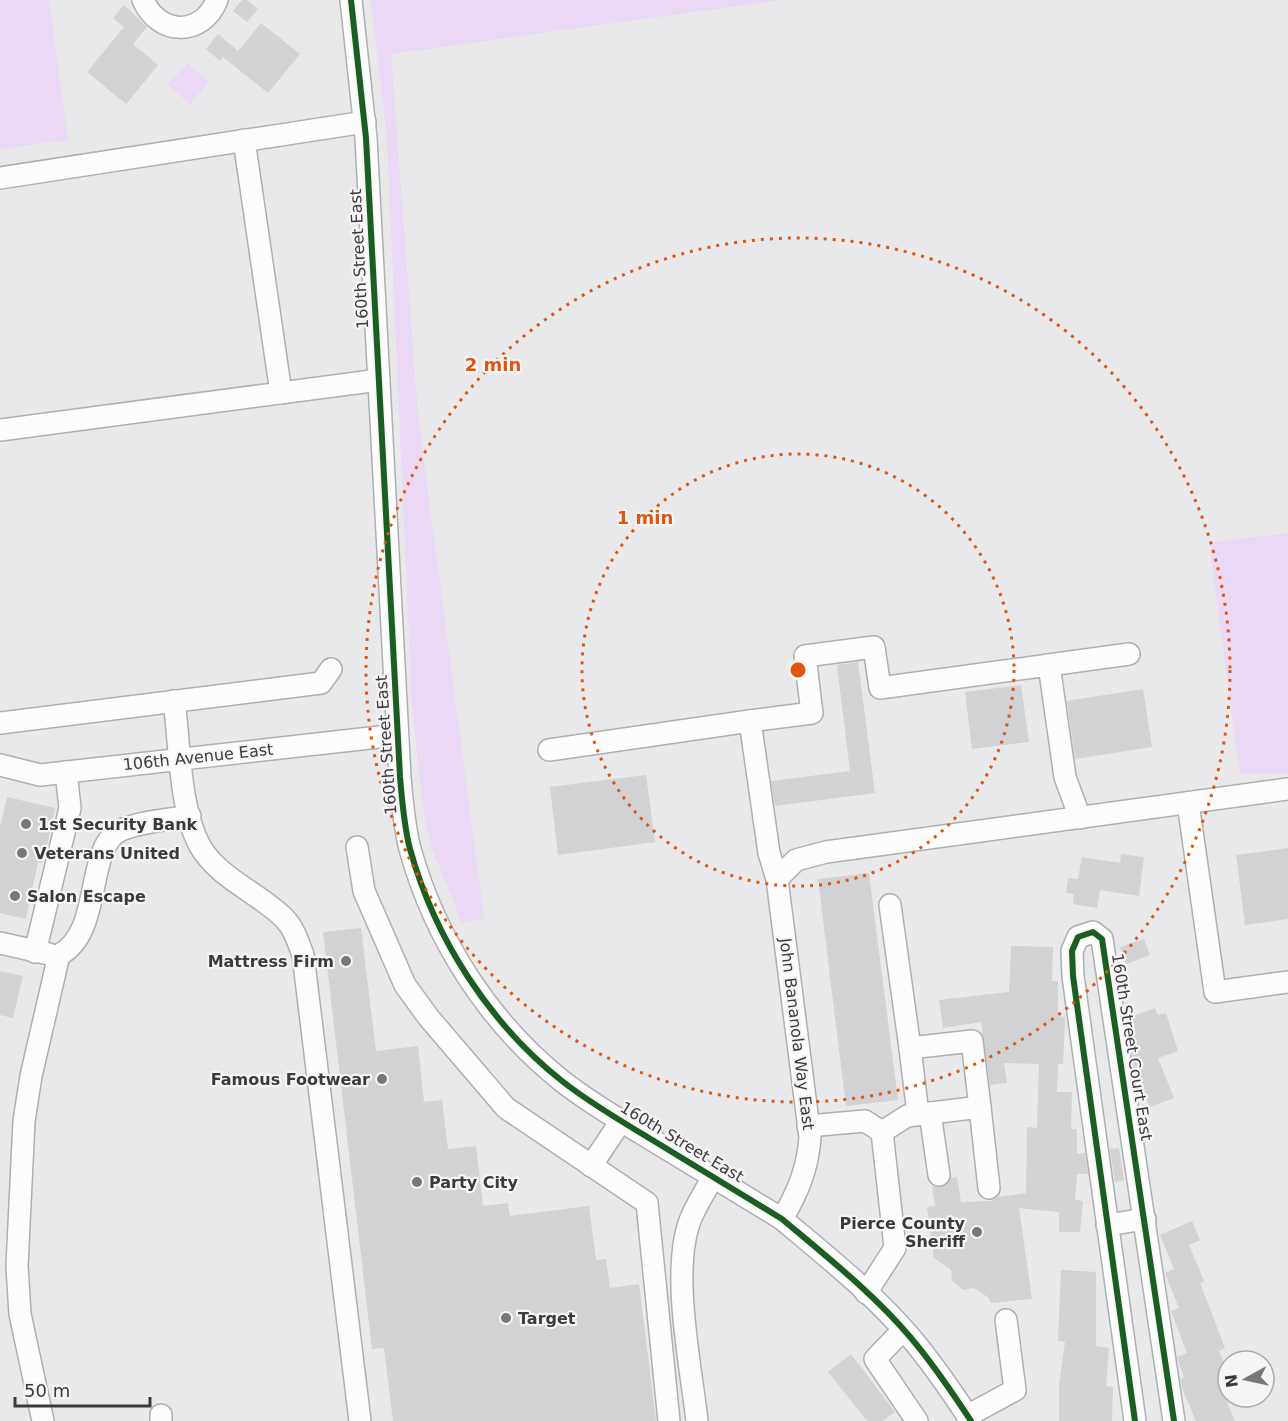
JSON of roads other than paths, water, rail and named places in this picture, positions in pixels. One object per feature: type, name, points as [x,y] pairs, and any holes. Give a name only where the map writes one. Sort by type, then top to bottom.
[{"type":"street","points":[[143,0],[157,20],[181,28],[205,19],[217,0]]},
{"type":"street","name":"160th Street East","points":[[351,0],[364,122],[402,798],[409,847],[435,915],[467,976],[495,1016],[529,1051],[562,1081],[782,1219],[866,1293],[903,1330],[941,1376],[969,1418]]},
{"type":"street","points":[[0,178],[364,122]]},
{"type":"street","points":[[244,140],[281,393]]},
{"type":"street","points":[[0,430],[379,380]]},
{"type":"street","points":[[549,750],[812,712],[805,656],[874,647],[880,688],[1129,654]]},
{"type":"street","points":[[1049,665],[1065,777],[1080,818]]},
{"type":"street","points":[[0,723],[321,683],[331,669]]},
{"type":"street","points":[[174,701],[190,816],[201,847],[215,865],[285,919],[296,934],[303,955],[360,1421]]},
{"type":"street","name":"John Bananola Way East","points":[[750,721],[769,853],[777,879],[808,1126],[809,1151],[805,1173],[797,1194],[782,1219]]},
{"type":"street","name":"106th Avenue East","points":[[0,765],[40,775],[397,735]]},
{"type":"street","points":[[35,952],[70,808],[66,772]]},
{"type":"street","points":[[777,879],[796,860],[826,852],[1288,789]]},
{"type":"street","points":[[1188,803],[1215,992],[1288,982]]},
{"type":"street","points":[[43,1421],[20,1314],[17,1266],[24,1121],[31,1076],[59,955],[74,944],[83,929],[104,849],[111,837],[129,828],[190,816]]},
{"type":"street","points":[[357,847],[364,891],[405,985],[429,1018],[506,1108],[647,1203],[669,1421]]},
{"type":"street","points":[[890,905],[909,1048],[939,1174]]},
{"type":"street","name":"160th Street Court East","points":[[1135,1421],[1073,976],[1072,951],[1078,937],[1093,932],[1102,939],[1174,1421]]},
{"type":"street","points":[[0,943],[35,952],[59,955]]},
{"type":"street","points":[[909,1048],[972,1041],[989,1188]]},
{"type":"street","points":[[882,1132],[907,1116],[980,1107]]},
{"type":"street","points":[[591,1166],[621,1120]]},
{"type":"street","points":[[808,1126],[865,1121],[882,1132]]},
{"type":"street","points":[[866,1293],[895,1248],[882,1132]]},
{"type":"street","points":[[698,1421],[682,1294],[684,1250],[690,1219],[713,1176]]},
{"type":"street","points":[[1107,1225],[1145,1219]]},
{"type":"street","points":[[969,1418],[1015,1390],[1006,1320]]},
{"type":"street","points":[[903,1330],[875,1359],[917,1421]]},
{"type":"place","name":"1st Security Bank","points":[[26,824]]},
{"type":"place","name":"Veterans United","points":[[22,853]]},
{"type":"place","name":"Salon Escape","points":[[15,896]]},
{"type":"place","name":"Mattress Firm","points":[[346,961]]},
{"type":"place","name":"Famous Footwear","points":[[382,1079]]},
{"type":"place","name":"Party City","points":[[417,1182]]},
{"type":"place","name":"Pierce County Sheriff","points":[[977,1232]]},
{"type":"place","name":"Target","points":[[506,1318]]}]
